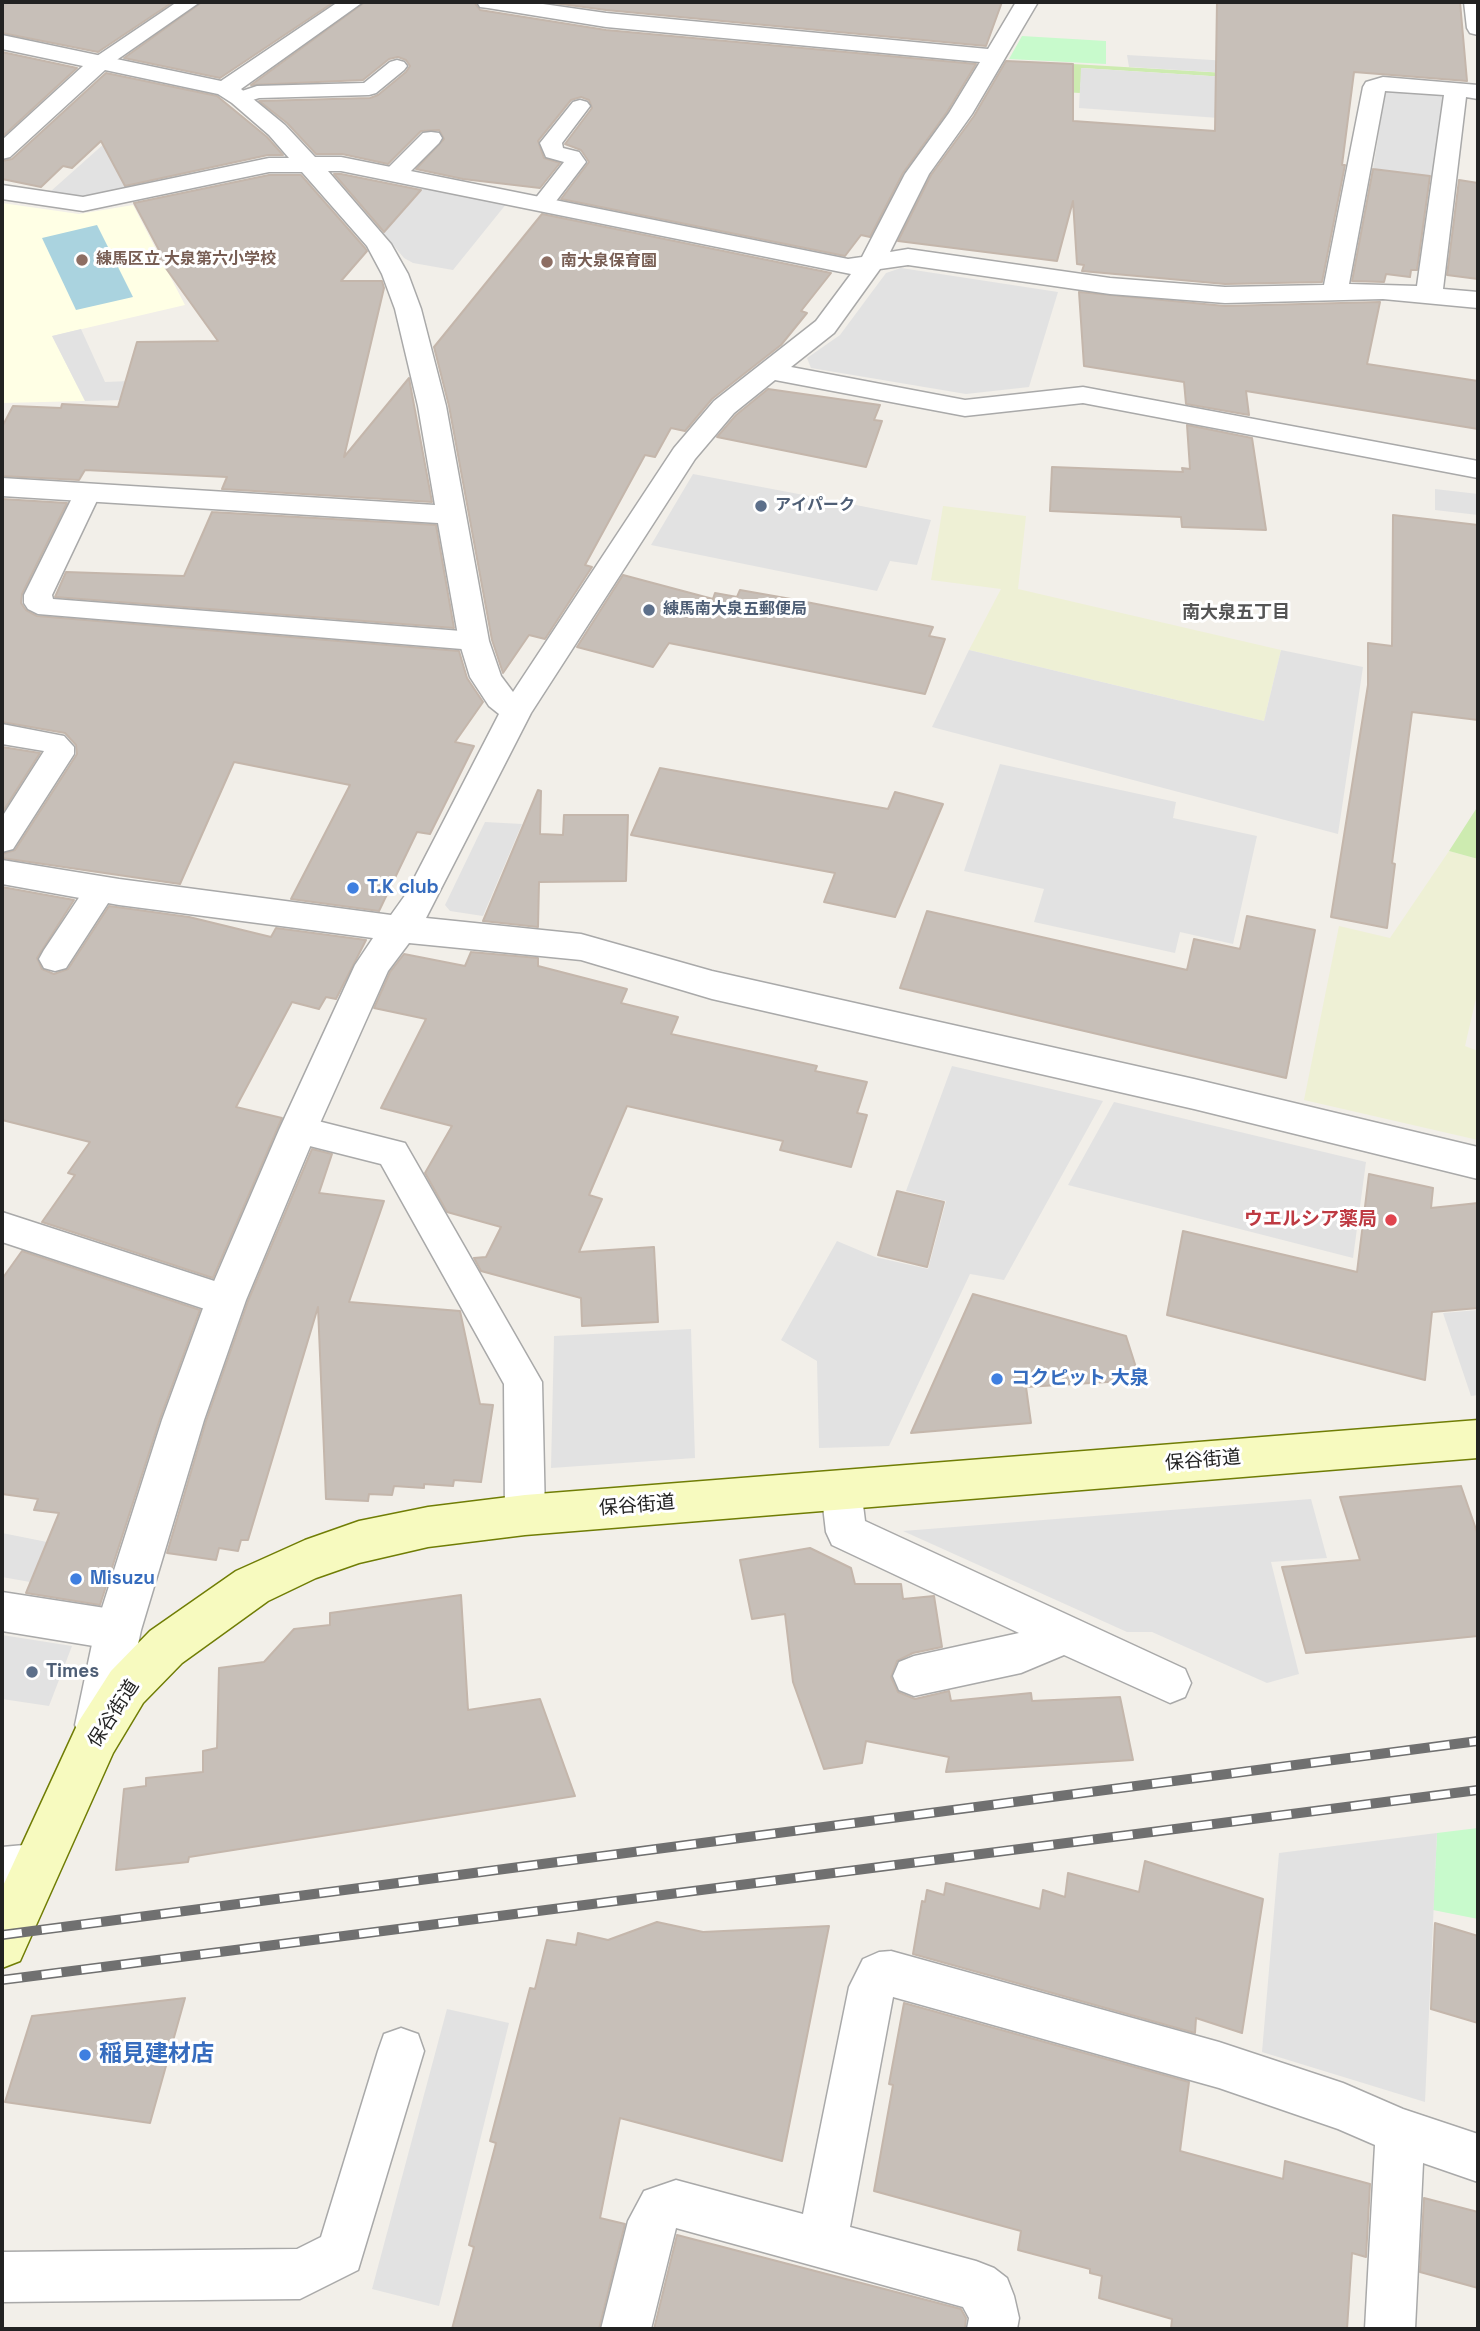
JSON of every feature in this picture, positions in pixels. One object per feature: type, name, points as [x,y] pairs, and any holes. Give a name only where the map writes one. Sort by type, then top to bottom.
[{"type":"main road","name":"保谷街道","points":[[2,1943],[18,1870],[127,1688],[166,1647],[252,1586],[305,1561],[359,1542],[428,1527],[525,1515],[1478,1439]]},
{"type":"street","points":[[232,94],[352,2]]},
{"type":"street","points":[[494,2],[606,20],[993,56]]},
{"type":"street","points":[[96,1737],[118,1630],[183,1420],[226,1300],[298,1130],[373,965],[420,901],[516,710],[684,454],[724,407],[825,327],[872,263],[917,174],[960,114],[1027,2]]},
{"type":"street","points":[[1475,2],[1478,28]]},
{"type":"street","points":[[2,41],[232,94],[307,163],[379,244],[395,274],[408,309],[432,406],[474,641],[486,677],[500,698],[516,710]]},
{"type":"street","points":[[2,152],[101,62]]},
{"type":"street","points":[[1335,292],[1374,87],[1383,84],[1467,90],[1429,294]]},
{"type":"street","points":[[2,192],[83,204],[269,165],[341,164],[848,267],[908,257],[1110,286],[1225,295],[1383,291],[1478,300]]},
{"type":"street","points":[[769,371],[965,408],[1083,395],[1478,470]]},
{"type":"street","points":[[2,487],[453,515]]},
{"type":"street","points":[[2,872],[101,889],[401,929],[581,947],[712,985],[1181,1091],[1478,1163]]},
{"type":"lane","points":[[101,62],[190,2]]},
{"type":"lane","points":[[232,94],[369,89],[397,66]]},
{"type":"lane","points":[[542,204],[575,162],[571,157],[554,152],[551,143],[580,106]]},
{"type":"lane","points":[[395,174],[431,138]]},
{"type":"lane","points":[[88,492],[38,595],[38,603],[48,608],[474,641]]},
{"type":"lane","points":[[2,734],[54,743],[60,747],[59,754],[2,841]]},
{"type":"lane","points":[[55,959],[101,889]]},
{"type":"lane","points":[[298,1130],[393,1153],[523,1382],[525,1515]]},
{"type":"lane","points":[[2,1227],[226,1300]]},
{"type":"lane","points":[[841,1489],[846,1532],[1171,1683]]},
{"type":"lane","points":[[2,1611],[118,1630]]},
{"type":"lane","points":[[914,1676],[1021,1653],[1047,1644],[1058,1631]]},
{"type":"lane","points":[[822,2244],[872,1987],[879,1975],[891,1974],[1219,2065],[1343,2107],[1400,2132],[1478,2158]]},
{"type":"lane","points":[[2,2277],[300,2274],[341,2253],[401,2051]]},
{"type":"lane","points":[[1390,2329],[1400,2132]]},
{"type":"lane","points":[[626,2329],[652,2221],[661,2208],[676,2204],[976,2286],[989,2296],[994,2318],[992,2329]]},
{"type":"shaded area","points":[[1127,55],[1264,63],[1262,75],[1129,67]]},
{"type":"shaded area","points":[[1081,68],[1226,77],[1233,119],[1079,108]]},
{"type":"shaded area","points":[[1396,90],[1443,96],[1435,177],[1373,169],[1385,93]]},
{"type":"shaded area","points":[[115,134],[139,159],[153,182],[81,197],[51,191]]},
{"type":"shaded area","points":[[424,186],[507,203],[453,270],[413,263],[404,258],[383,233]]},
{"type":"shaded area","name":"練馬区立 大泉第六小学校","points":[[2,203],[79,214],[133,205],[185,305],[52,336],[85,401],[2,403]]},
{"type":"shaded area","points":[[901,268],[1058,292],[1029,387],[966,394],[811,368],[807,358],[840,335],[886,273]]},
{"type":"shaded area","points":[[81,329],[105,382],[130,381],[123,400],[85,401],[52,336]]},
{"type":"shaded area","points":[[693,474],[931,520],[917,565],[890,561],[877,591],[651,545]]},
{"type":"shaded area","points":[[1435,489],[1478,494],[1478,515],[1435,510]]},
{"type":"shaded area","points":[[943,506],[1026,516],[1018,589],[1281,650],[1264,721],[969,650],[1001,589],[931,580]]},
{"type":"shaded area","points":[[969,650],[1264,721],[1281,650],[1363,667],[1338,834],[932,727]]},
{"type":"shaded area","points":[[1000,764],[1176,802],[1173,818],[1257,836],[1233,944],[1180,932],[1175,953],[1034,922],[1044,889],[964,871]]},
{"type":"shaded area","points":[[485,822],[522,824],[483,916],[450,911],[445,905]]},
{"type":"shaded area","points":[[1449,851],[1478,859],[1478,990],[1465,1046],[1478,1051],[1478,1140],[1304,1100],[1339,926],[1390,938]]},
{"type":"shaded area","points":[[952,1066],[1103,1101],[1004,1280],[970,1274],[889,1446],[819,1448],[817,1361],[781,1340],[837,1241],[875,1257],[928,1269],[946,1201],[906,1191]]},
{"type":"shaded area","points":[[1114,1102],[1366,1162],[1353,1258],[1068,1185]]},
{"type":"shaded area","points":[[1478,1310],[1478,1395],[1471,1396],[1443,1313]]},
{"type":"shaded area","points":[[691,1329],[695,1458],[551,1468],[554,1336]]},
{"type":"shaded area","points":[[1311,1499],[1327,1558],[1271,1562],[1299,1674],[1267,1683],[1152,1632],[1127,1632],[903,1531]]},
{"type":"shaded area","points":[[2,1533],[47,1542],[30,1582],[2,1577]]},
{"type":"shaded area","name":"Times","points":[[2,1635],[72,1646],[49,1706],[2,1699]]},
{"type":"shaded area","points":[[1437,1833],[1425,2102],[1262,2052],[1279,1853]]},
{"type":"shaded area","points":[[447,2009],[509,2023],[439,2306],[372,2289]]},
{"type":"green space","points":[[1022,36],[1106,41],[1106,64],[1009,59]]},
{"type":"green space","points":[[1073,64],[1226,73],[1226,77],[1082,68],[1080,93],[992,88]]},
{"type":"green space","points":[[1478,806],[1478,859],[1449,851]]},
{"type":"green space","points":[[1478,1828],[1478,1919],[1433,1910],[1437,1833]]},
{"type":"water","points":[[97,225],[133,297],[76,310],[42,238]]},
{"type":"building","points":[[2,2],[173,2],[98,52],[2,33]]},
{"type":"building","points":[[202,2],[334,2],[220,78],[124,58]]},
{"type":"building","points":[[365,2],[474,2],[480,10],[606,30],[976,64],[947,112],[903,173],[870,237],[861,235],[845,256],[561,199],[589,162],[581,150],[565,144],[592,108],[589,100],[581,97],[571,100],[538,141],[544,158],[560,163],[540,188],[463,179],[416,169],[444,139],[439,130],[421,131],[388,164],[342,154],[316,154],[287,123],[259,101],[370,98],[378,95],[406,72],[410,66],[406,60],[398,57],[389,59],[363,80],[251,85]]},
{"type":"building","points":[[546,2],[1002,2],[986,46]]},
{"type":"building","points":[[1217,2],[1460,2],[1467,81],[1354,72],[1342,165],[1345,165],[1322,282],[1225,284],[1082,271],[1084,265],[1077,264],[1073,201],[1057,261],[898,241],[931,175],[974,116],[1006,61],[1073,64],[1073,121],[1215,131]]},
{"type":"building","points":[[2,52],[77,68],[2,137]]},
{"type":"building","points":[[106,73],[217,96],[267,137],[283,155],[268,155],[125,186],[101,141],[72,168],[63,166],[41,187],[2,179],[2,161],[12,159]]},
{"type":"building","points":[[1373,169],[1430,176],[1417,270],[1411,270],[1410,277],[1386,274],[1384,282],[1352,281]]},
{"type":"building","points":[[334,174],[341,174],[421,190],[384,232]]},
{"type":"building","points":[[269,175],[301,175],[365,248],[367,251],[341,281],[382,281],[384,288],[344,457],[409,378],[432,502],[222,489],[227,477],[85,470],[79,480],[2,476],[2,427],[13,406],[61,408],[62,404],[118,407],[137,342],[218,341],[155,253],[160,252],[134,203]]},
{"type":"building","points":[[1459,180],[1478,183],[1478,279],[1447,275]]},
{"type":"building","points":[[542,214],[831,273],[801,311],[807,313],[781,345],[712,399],[685,431],[671,428],[655,457],[645,455],[585,565],[592,567],[545,639],[529,635],[503,673],[492,640],[449,406],[434,347]]},
{"type":"building","points":[[1079,292],[1225,306],[1380,302],[1367,364],[1478,381],[1478,429],[1246,391],[1249,415],[1186,404],[1184,382],[1084,366]]},
{"type":"building","points":[[768,389],[880,405],[874,420],[882,421],[866,467],[717,437],[736,415]]},
{"type":"building","points":[[1187,425],[1252,438],[1266,530],[1182,527],[1181,517],[1050,511],[1052,467],[1183,472],[1182,468],[1190,469]]},
{"type":"building","points":[[2,499],[67,503],[22,594],[21,603],[26,610],[37,616],[459,651],[467,678],[483,702],[455,742],[474,746],[430,834],[417,832],[379,911],[291,899],[350,785],[234,762],[180,884],[2,858],[2,854],[15,850],[77,754],[76,745],[65,733],[2,722]]},
{"type":"building","points":[[212,512],[436,525],[454,628],[55,597],[66,572],[184,576]]},
{"type":"building","points":[[1393,515],[1478,525],[1478,720],[1412,712],[1392,863],[1395,864],[1387,928],[1331,917],[1368,685],[1368,643],[1392,646]]},
{"type":"building","points":[[623,575],[713,599],[715,593],[737,597],[740,590],[933,627],[929,636],[945,639],[925,694],[669,643],[653,667],[577,647]]},
{"type":"building","points":[[2,747],[40,753],[2,813]]},
{"type":"building","points":[[660,768],[888,809],[895,792],[943,804],[895,917],[824,902],[835,873],[631,835]]},
{"type":"building","points":[[538,790],[541,791],[540,834],[563,835],[564,815],[628,815],[626,881],[539,882],[538,927],[483,921]]},
{"type":"building","points":[[2,887],[74,900],[37,958],[42,969],[54,974],[68,969],[109,906],[189,917],[271,937],[276,928],[366,940],[336,999],[326,997],[319,1009],[292,1002],[236,1107],[282,1118],[213,1278],[42,1222],[75,1175],[68,1173],[90,1142],[2,1120]]},
{"type":"building","points":[[927,911],[1187,970],[1194,939],[1240,949],[1247,916],[1315,930],[1286,1078],[900,988]]},
{"type":"building","points":[[471,952],[538,958],[538,966],[627,989],[621,1003],[678,1017],[671,1034],[817,1066],[815,1071],[867,1082],[857,1113],[867,1115],[851,1167],[780,1150],[783,1141],[627,1106],[589,1195],[602,1199],[579,1252],[654,1247],[658,1322],[582,1326],[581,1298],[481,1271],[474,1258],[486,1257],[501,1227],[447,1212],[425,1173],[452,1126],[381,1108],[426,1019],[374,1008],[390,972],[404,954],[465,966]]},
{"type":"building","points":[[312,1149],[332,1154],[319,1193],[384,1201],[349,1302],[460,1311],[480,1404],[493,1405],[481,1482],[454,1480],[453,1486],[424,1484],[424,1488],[394,1486],[392,1495],[369,1494],[368,1501],[326,1499],[318,1307],[248,1540],[241,1540],[238,1551],[219,1548],[216,1560],[167,1553],[206,1421],[248,1301]]},
{"type":"building","points":[[1369,1174],[1433,1188],[1431,1208],[1478,1203],[1478,1308],[1432,1312],[1425,1380],[1167,1315],[1183,1231],[1357,1272]]},
{"type":"building","points":[[897,1191],[944,1202],[927,1267],[878,1255]]},
{"type":"building","points":[[22,1251],[200,1310],[160,1419],[100,1605],[26,1593],[59,1513],[34,1510],[38,1499],[2,1494],[2,1279]]},
{"type":"building","points":[[973,1294],[1126,1336],[1140,1380],[1026,1387],[1031,1423],[911,1433]]},
{"type":"building","points":[[1461,1486],[1478,1535],[1478,1636],[1306,1653],[1282,1567],[1360,1560],[1340,1497]]},
{"type":"building","points":[[810,1548],[851,1568],[855,1584],[901,1584],[903,1599],[934,1596],[942,1647],[913,1653],[897,1661],[891,1677],[898,1692],[915,1699],[949,1691],[951,1701],[1031,1693],[1032,1701],[1120,1697],[1133,1760],[946,1772],[949,1757],[866,1741],[862,1763],[824,1769],[793,1682],[785,1614],[752,1619],[740,1560]]},
{"type":"building","points":[[461,1595],[468,1710],[540,1699],[575,1796],[189,1857],[188,1862],[116,1870],[124,1789],[146,1786],[146,1778],[203,1772],[203,1751],[217,1748],[219,1668],[264,1662],[294,1629],[330,1625],[330,1613]]},
{"type":"building","points":[[1145,1861],[1263,1899],[1242,2033],[1196,2018],[1195,2033],[913,1954],[922,1901],[925,1902],[927,1890],[944,1895],[946,1883],[1040,1909],[1043,1890],[1065,1897],[1068,1873],[1139,1892]]},
{"type":"building","points":[[657,1922],[703,1932],[829,1926],[782,2161],[620,2118],[600,2218],[625,2224],[599,2329],[452,2329],[474,2247],[469,2245],[496,2143],[490,2141],[530,1988],[535,1989],[547,1940],[576,1945],[578,1933],[608,1940]]},
{"type":"building","points":[[1435,1923],[1478,1936],[1478,2023],[1431,2009]]},
{"type":"building","points":[[185,1998],[150,2123],[5,2102],[32,2016]]},
{"type":"building","points":[[904,2003],[1189,2082],[1180,2151],[1283,2179],[1285,2161],[1370,2184],[1366,2257],[1352,2253],[1347,2329],[1171,2329],[1172,2319],[1099,2298],[1102,2276],[1090,2273],[1090,2269],[1018,2250],[1021,2231],[874,2191]]},
{"type":"building","points":[[1424,2198],[1478,2212],[1478,2288],[1420,2272]]},
{"type":"building","points":[[677,2235],[961,2309],[966,2318],[965,2329],[654,2329]]},
{"type":"railway","points":[[2,1935],[1478,1741]]},
{"type":"railway","points":[[2,1980],[1478,1790]]},
{"type":"place","name":"練馬区立 大泉第六小学校","points":[[82,260]]},
{"type":"place","name":"南大泉保育園","points":[[547,262]]},
{"type":"place","name":"アイパーク","points":[[761,506]]},
{"type":"place","name":"練馬南大泉五郵便局","points":[[649,610]]},
{"type":"place","name":"T.K club","points":[[353,888]]},
{"type":"place","name":"ウエルシア薬局","points":[[1391,1220]]},
{"type":"place","name":"コクピット 大泉","points":[[997,1379]]},
{"type":"place","name":"Misuzu","points":[[76,1579]]},
{"type":"place","name":"Times","points":[[32,1672]]},
{"type":"place","name":"稲見建材店","points":[[85,2055]]},
{"type":"district","name":"南大泉五丁目","points":[[1236,613]]}]
